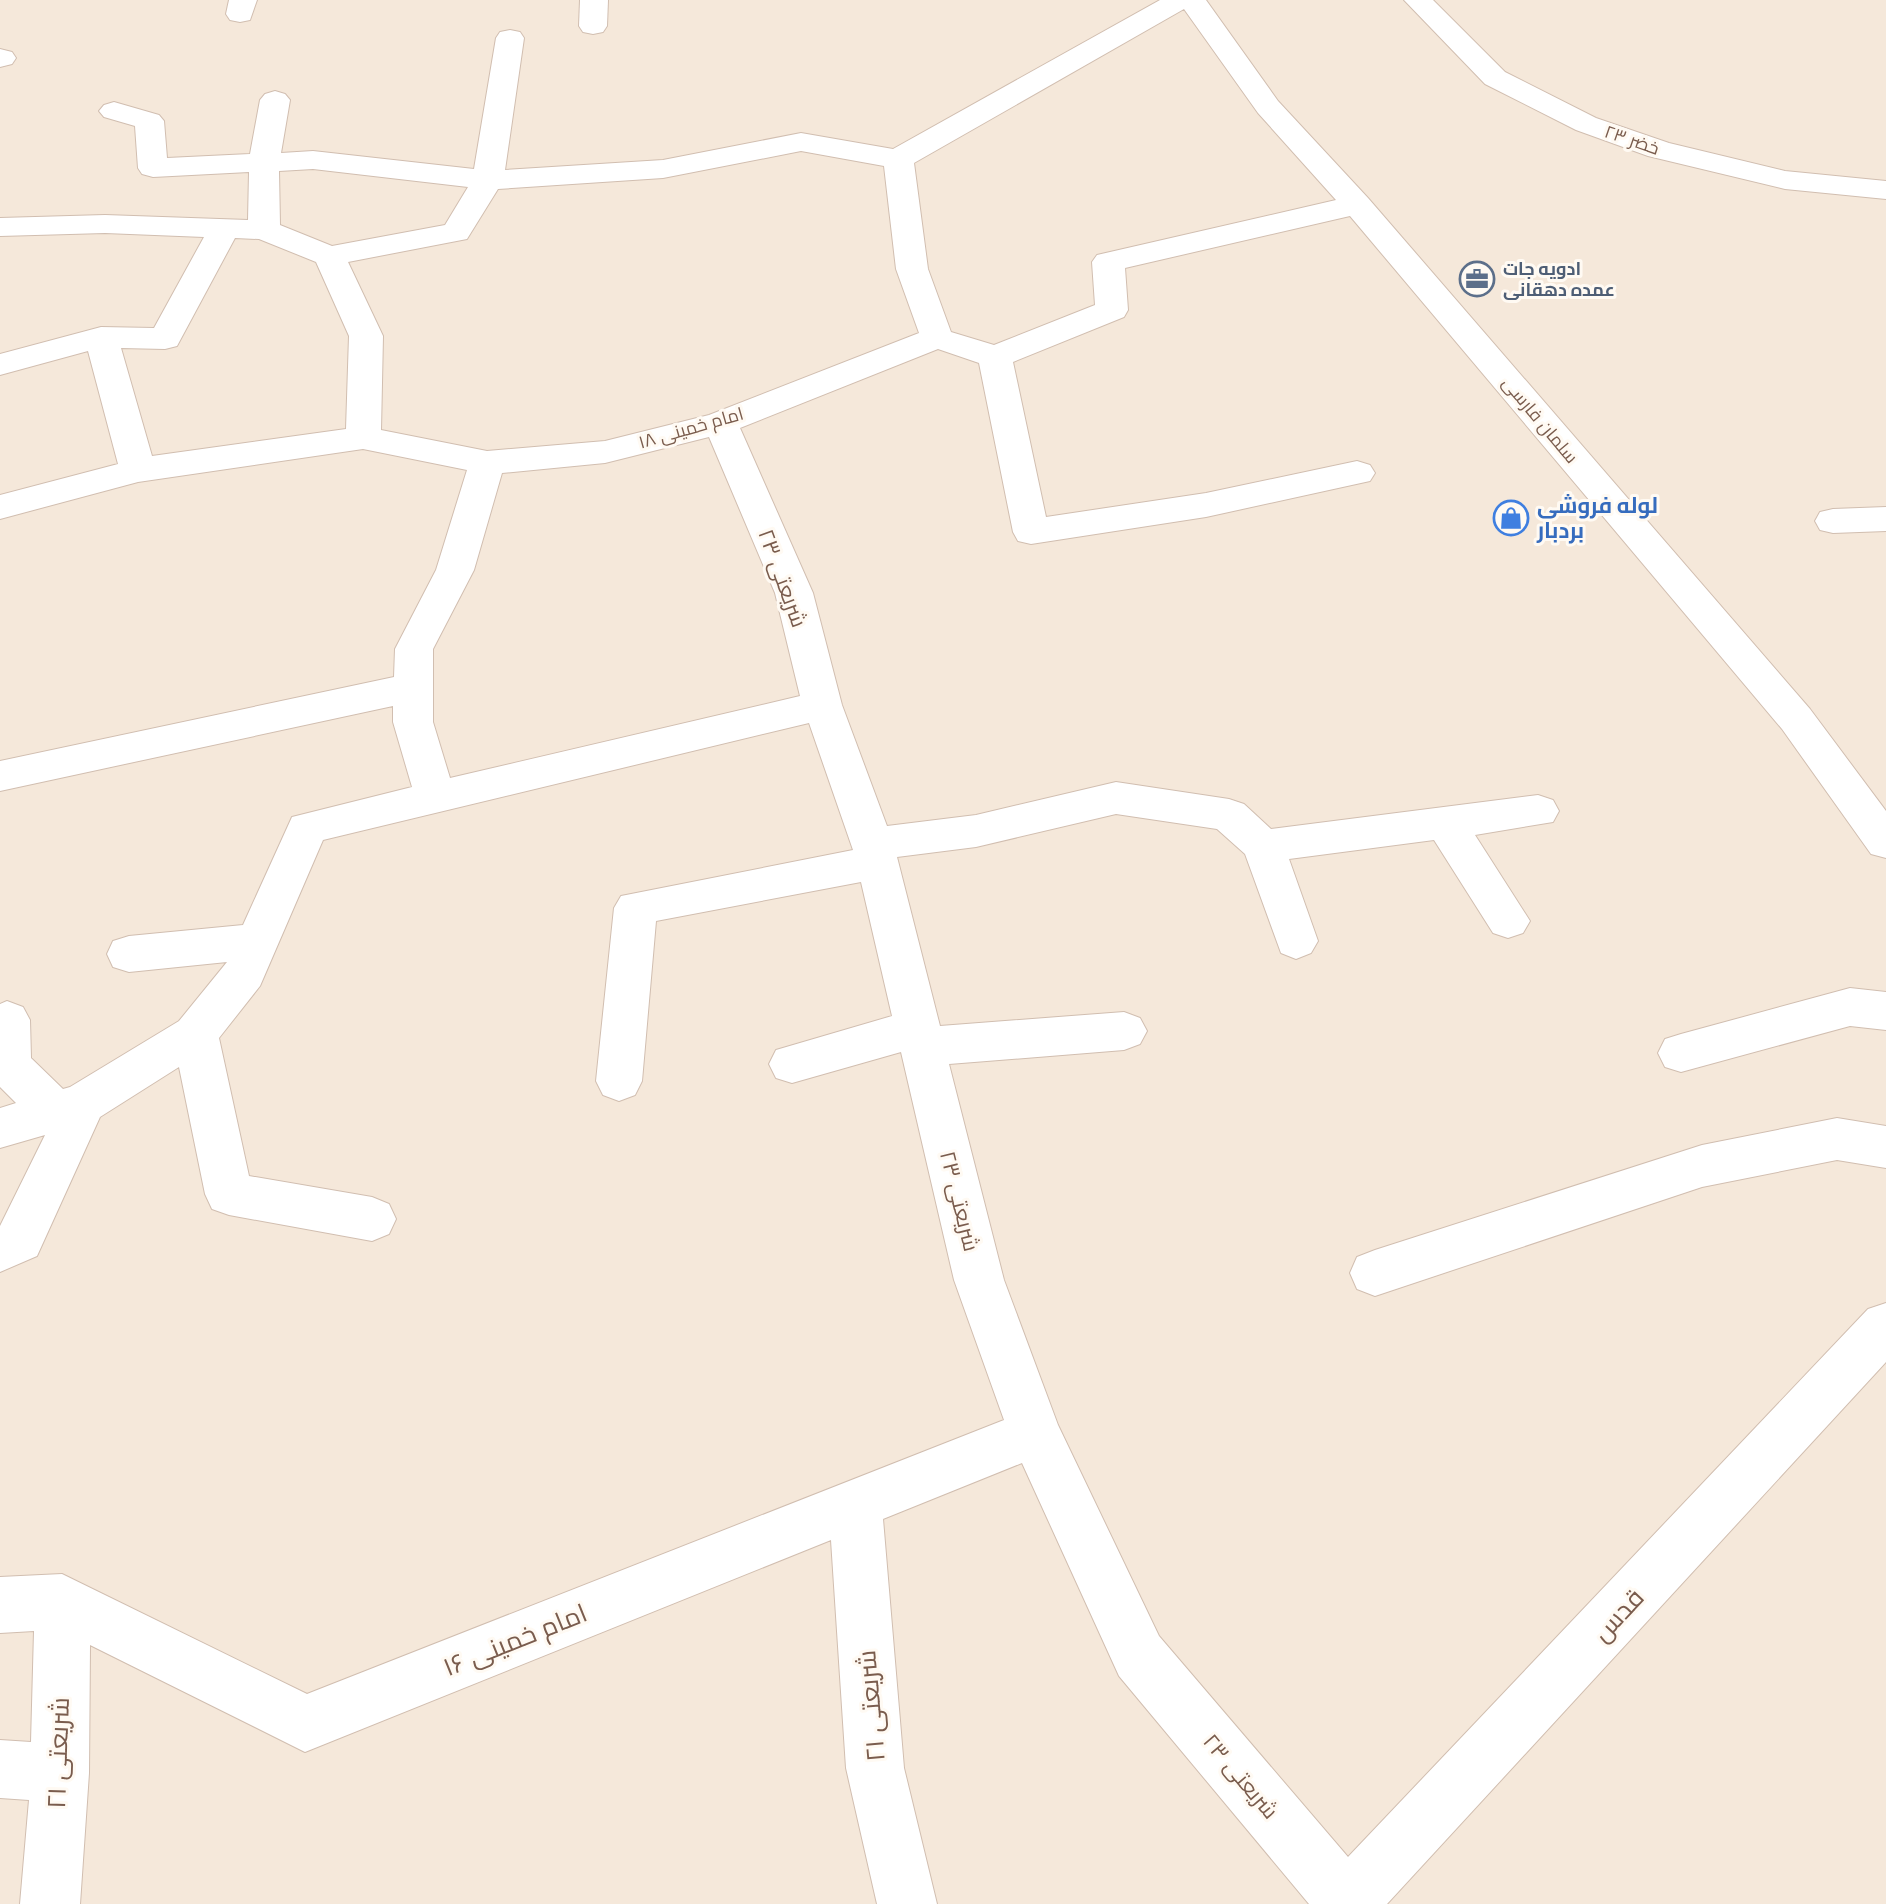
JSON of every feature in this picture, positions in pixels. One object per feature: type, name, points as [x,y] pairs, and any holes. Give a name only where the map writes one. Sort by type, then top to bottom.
[{"type":"street","points":[[114,111],[149,121],[153,168],[313,160],[488,180],[663,169],[801,142],[898,159],[1180,0]]},
{"type":"street","name":"سلمان فارسی","points":[[1192,0],[1268,107],[1357,205],[1796,719],[1886,842]]},
{"type":"street","name":"خضر ۲۳","points":[[1418,0],[1495,78],[1586,124],[1659,150],[1785,180],[1886,190]]},
{"type":"street","points":[[0,227],[105,224],[264,230],[329,256],[456,232],[488,180],[510,38]]},
{"type":"street","points":[[264,230],[264,162],[275,100]]},
{"type":"street","points":[[898,159],[912,269],[937,338],[995,357],[1112,310],[1108,262],[1357,205]]},
{"type":"street","points":[[0,365],[101,337],[165,339],[225,228]]},
{"type":"street","points":[[329,256],[366,336],[363,438]]},
{"type":"street","points":[[101,337],[138,470]]},
{"type":"street","name":"امام خمینی ۱۸","points":[[0,507],[138,470],[363,438],[487,463],[605,452],[720,423],[937,338]]},
{"type":"street","points":[[995,357],[1031,532],[1206,505],[1357,473]]},
{"type":"street","name":"شریعتی ۲۳","points":[[720,423],[794,593],[822,705],[875,853],[979,1280],[1035,1433],[1139,1656],[1348,1903]]},
{"type":"street","points":[[435,797],[413,722],[414,649],[455,570],[487,463]]},
{"type":"street","points":[[1833,521],[1886,519]]},
{"type":"street","points":[[0,776],[414,687]]},
{"type":"street","points":[[0,1128],[69,1107],[195,1034],[244,973],[307,828],[822,705]]},
{"type":"street","points":[[619,1081],[636,908],[1116,798],[1229,815],[1263,846],[1296,941]]},
{"type":"street","points":[[1263,846],[1538,811]]},
{"type":"street","points":[[1445,823],[1508,921]]},
{"type":"street","points":[[129,954],[255,942]]},
{"type":"street","points":[[1681,1053],[1850,1007],[1886,1011]]},
{"type":"street","points":[[7,1020],[8,1065],[69,1107]]},
{"type":"street","points":[[792,1064],[920,1037],[1124,1031]]},
{"type":"street","points":[[195,1034],[229,1194],[372,1219]]},
{"type":"street","points":[[0,1250],[20,1240],[69,1107]]},
{"type":"street","points":[[1375,1273],[1702,1166],[1837,1139],[1886,1147]]},
{"type":"street","name":"قدس","points":[[1348,1903],[1886,1326]]},
{"type":"street","name":"امام خمینی ۱۶","points":[[0,1605],[62,1602],[305,1723],[1035,1433]]},
{"type":"street","name":"شریعتی ۲۱","points":[[855,1505],[875,1768],[907,1904]]},
{"type":"street","name":"شریعتی ۲۱","points":[[50,1904],[60,1773],[62,1602]]},
{"type":"street","points":[[0,1769],[60,1773]]},
{"type":"shaded area","points":[[0,0],[1886,0],[1886,1904],[0,1904]]},
{"type":"place","name":"ادویه جات‌ عمده ‌دهقانی","points":[[1477,279]]},
{"type":"place","name":"لوله فروشی بردبار","points":[[1511,518]]}]
